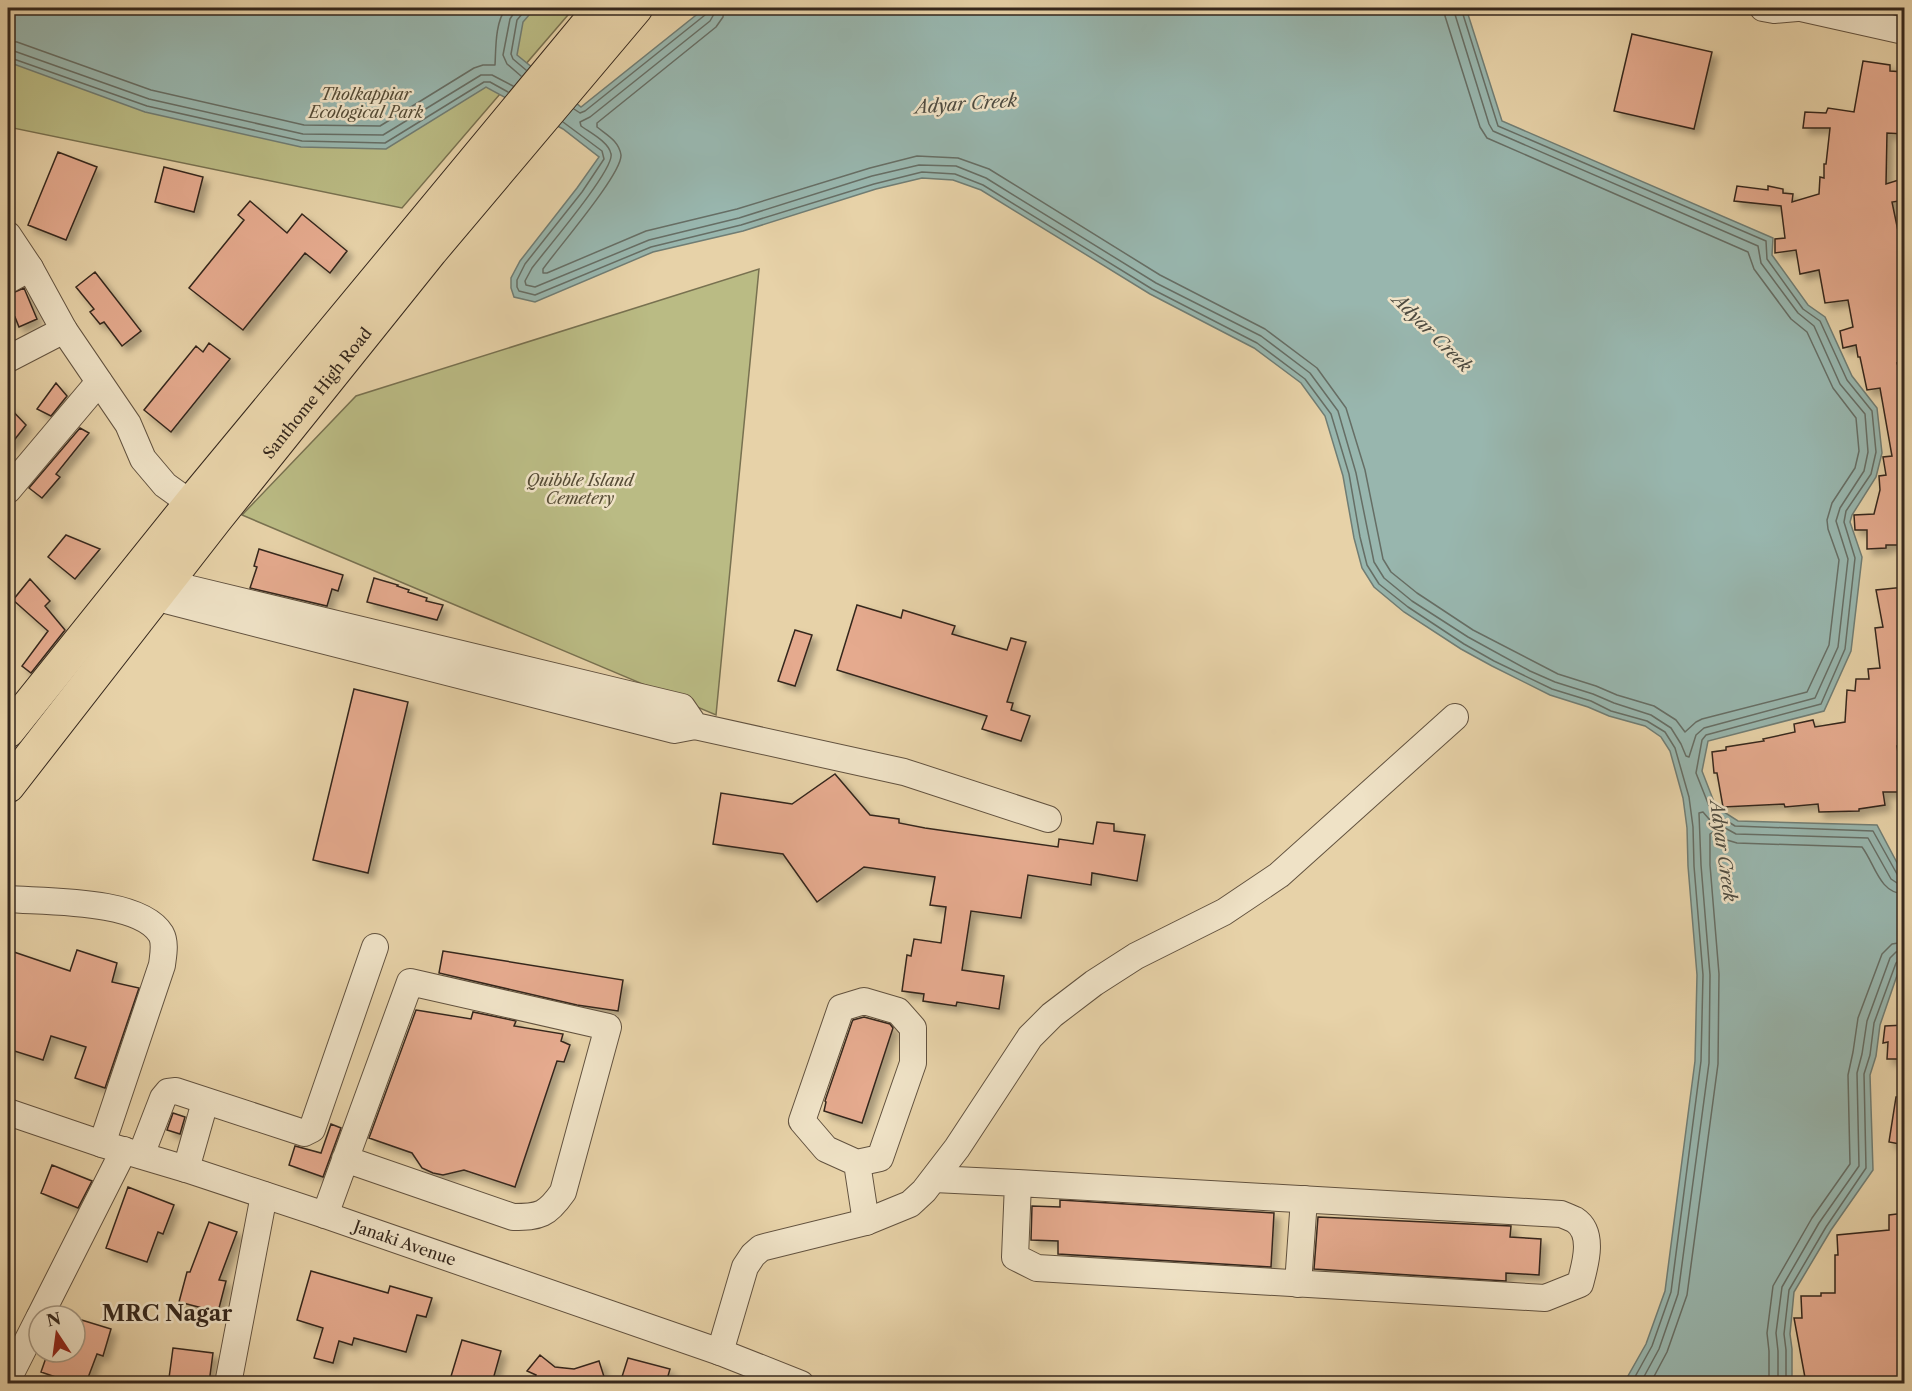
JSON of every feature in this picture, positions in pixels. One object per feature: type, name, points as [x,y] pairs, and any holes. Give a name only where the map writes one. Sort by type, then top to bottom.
[{"type":"main road","name":"Santhome High Road","points":[[8,731],[203,512],[422,242],[601,8]]},
{"type":"main road","name":"Santhome High Road","points":[[422,242],[636,8]]},
{"type":"main road","name":"Santhome High Road","points":[[8,786],[160,590],[203,512]]},
{"type":"street","points":[[1763,8],[1774,10],[1804,8],[1849,14],[1905,31]]},
{"type":"street","points":[[8,235],[30,268],[64,330],[128,424],[143,459],[165,485],[203,512]]},
{"type":"street","points":[[8,280],[30,268]]},
{"type":"street","points":[[8,359],[64,330]]},
{"type":"street","points":[[8,490],[99,382]]},
{"type":"street","points":[[160,590],[682,707],[695,726],[904,772],[1048,819]]},
{"type":"street","points":[[720,1352],[745,1267],[761,1248],[866,1222],[910,1204],[934,1179],[957,1148],[1030,1037],[1052,1016],[1094,983],[1136,956],[1224,912],[1270,882],[1455,717]]},
{"type":"street","points":[[8,899],[125,910],[153,924],[162,935],[164,948],[162,965],[122,1150]]},
{"type":"street","points":[[45,1304],[122,1150],[168,1092],[176,1091],[304,1133],[312,1129],[375,947]]},
{"type":"street","points":[[325,1215],[345,1159],[410,982],[608,1027],[563,1192],[553,1206],[535,1217],[513,1217],[345,1159]]},
{"type":"street","points":[[864,1001],[898,1011],[913,1028],[913,1063],[880,1158],[858,1163],[826,1149],[802,1121],[842,1008],[864,1001]]},
{"type":"street","points":[[186,1169],[205,1102]]},
{"type":"street","name":"Janaki Avenue","points":[[8,1112],[325,1215],[720,1352],[801,1383]]},
{"type":"street","points":[[858,1163],[866,1222]]},
{"type":"street","points":[[934,1179],[1017,1183],[1304,1199],[1561,1214],[1577,1221],[1587,1236],[1585,1265],[1580,1284],[1545,1298],[1037,1268],[1015,1257],[1017,1183]]},
{"type":"street","points":[[228,1383],[264,1195]]},
{"type":"street","points":[[1298,1284],[1304,1199]]},
{"type":"street","points":[[10,1375],[27,1341]]},
{"type":"green space","name":"Tholkappiar Ecological Park","points":[[8,8],[574,8],[402,208],[8,127]]},
{"type":"green space","name":"Quibble Island Cemetery","points":[[759,269],[716,715],[242,515],[356,396]]},
{"type":"water","name":"Adyar Creek","points":[[8,8],[535,8],[523,22],[517,55],[581,107],[705,8],[1466,8],[1502,121],[1773,238],[1772,255],[1808,305],[1825,317],[1852,376],[1877,408],[1882,453],[1876,477],[1850,522],[1862,557],[1851,651],[1824,711],[1708,741],[1702,771],[1716,807],[1738,821],[1877,825],[1904,876],[1904,955],[1880,1025],[1876,1056],[1870,1075],[1873,1170],[1831,1230],[1794,1292],[1790,1334],[1792,1383],[1624,1383],[1646,1344],[1665,1291],[1695,1061],[1697,975],[1687,828],[1683,798],[1670,751],[1661,737],[1645,726],[1550,695],[1461,649],[1404,612],[1374,587],[1362,568],[1343,476],[1325,416],[1301,383],[1254,348],[1150,294],[981,190],[953,180],[922,178],[876,189],[743,231],[653,252],[535,302],[514,297],[511,278],[520,261],[599,157],[563,129],[486,87],[386,149],[301,147],[145,112],[8,62]]},
{"type":"building","points":[[1632,34],[1712,52],[1694,129],[1614,111]]},
{"type":"building","points":[[1863,61],[1890,65],[1890,71],[1905,72],[1905,134],[1887,133],[1886,184],[1905,178],[1905,200],[1892,202],[1898,231],[1905,231],[1905,250],[1902,251],[1905,267],[1905,363],[1897,363],[1905,391],[1905,545],[1886,545],[1886,548],[1867,549],[1867,530],[1855,530],[1854,515],[1874,514],[1880,490],[1879,476],[1886,475],[1883,457],[1892,456],[1880,388],[1867,390],[1856,345],[1843,348],[1840,331],[1853,327],[1848,300],[1825,303],[1819,270],[1800,274],[1796,250],[1775,253],[1775,239],[1785,238],[1781,206],[1734,201],[1737,186],[1768,190],[1768,186],[1783,189],[1783,193],[1793,194],[1792,202],[1819,194],[1820,177],[1824,178],[1830,128],[1803,128],[1805,112],[1826,113],[1828,108],[1854,112]]},
{"type":"building","points":[[58,152],[97,167],[66,240],[28,225]]},
{"type":"building","points":[[164,167],[203,177],[194,212],[155,202]]},
{"type":"building","points":[[250,201],[287,233],[302,214],[347,251],[330,273],[305,253],[243,330],[189,288],[244,220],[238,215]]},
{"type":"building","points":[[95,272],[141,331],[122,346],[104,322],[100,324],[90,312],[94,309],[76,287]]},
{"type":"building","points":[[24,288],[37,319],[19,327],[15,317],[8,320],[8,295]]},
{"type":"building","points":[[209,343],[230,359],[171,432],[144,410],[196,346],[203,352]]},
{"type":"building","points":[[56,383],[67,396],[51,416],[37,409]]},
{"type":"building","points":[[8,406],[26,425],[8,448]]},
{"type":"building","points":[[80,428],[89,433],[56,474],[60,477],[42,498],[29,488]]},
{"type":"building","points":[[66,535],[100,549],[75,579],[48,557]]},
{"type":"building","points":[[259,549],[343,575],[338,591],[332,589],[327,606],[250,588],[257,567],[254,566]]},
{"type":"building","points":[[374,578],[398,585],[409,590],[408,592],[427,598],[426,601],[443,605],[437,620],[367,602]]},
{"type":"building","points":[[30,579],[50,601],[45,606],[65,630],[31,673],[22,666],[48,631],[13,600]]},
{"type":"building","points":[[1905,587],[1905,702],[1898,703],[1902,746],[1897,746],[1904,792],[1883,792],[1885,805],[1859,809],[1859,811],[1819,812],[1818,804],[1785,807],[1784,804],[1723,807],[1717,773],[1714,773],[1712,752],[1795,732],[1794,724],[1813,720],[1815,727],[1845,722],[1847,690],[1855,691],[1856,679],[1869,679],[1868,669],[1880,668],[1875,628],[1883,627],[1876,590]]},
{"type":"building","points":[[857,605],[901,618],[903,610],[955,626],[952,634],[1007,650],[1011,638],[1026,642],[1007,702],[1013,703],[1011,710],[1030,716],[1021,741],[982,729],[987,716],[837,670]]},
{"type":"building","points":[[795,630],[812,635],[795,686],[778,681]]},
{"type":"building","points":[[354,689],[408,702],[368,873],[313,860]]},
{"type":"building","points":[[835,774],[870,815],[899,819],[899,823],[925,828],[1058,847],[1059,839],[1093,844],[1097,822],[1114,824],[1114,831],[1145,835],[1137,881],[1092,873],[1091,885],[1028,875],[1021,918],[971,911],[962,970],[1004,976],[999,1009],[957,1002],[956,1006],[923,1001],[924,994],[902,991],[907,955],[911,956],[914,939],[941,943],[946,907],[930,905],[935,877],[864,867],[817,902],[783,854],[713,844],[721,793],[792,804]]},
{"type":"building","points":[[8,950],[70,971],[77,950],[117,963],[112,982],[139,988],[105,1088],[75,1078],[86,1047],[51,1036],[43,1060],[8,1049]]},
{"type":"building","points":[[443,951],[623,980],[618,1011],[577,1005],[439,973]]},
{"type":"building","points":[[416,1010],[471,1019],[473,1012],[516,1021],[514,1026],[563,1034],[561,1041],[570,1045],[564,1062],[557,1061],[515,1187],[464,1170],[443,1175],[433,1173],[422,1168],[412,1153],[369,1138]]},
{"type":"building","points":[[864,1017],[890,1024],[893,1028],[862,1123],[824,1111],[825,1101],[852,1022]]},
{"type":"building","points":[[1905,1025],[1905,1059],[1887,1059],[1888,1042],[1883,1043],[1885,1026]]},
{"type":"building","points":[[1896,1097],[1905,1097],[1905,1145],[1889,1142]]},
{"type":"building","points":[[173,1113],[185,1117],[180,1134],[167,1130]]},
{"type":"building","points":[[331,1124],[341,1128],[323,1177],[289,1165],[295,1146],[321,1153]]},
{"type":"building","points":[[52,1165],[92,1181],[78,1208],[41,1193]]},
{"type":"building","points":[[128,1187],[174,1205],[163,1234],[158,1232],[147,1262],[106,1248]]},
{"type":"building","points":[[1060,1200],[1274,1213],[1271,1267],[1058,1254],[1058,1241],[1031,1240],[1032,1206],[1060,1207]]},
{"type":"building","points":[[1905,1213],[1905,1383],[1806,1383],[1794,1318],[1802,1318],[1801,1296],[1835,1293],[1837,1235],[1889,1230],[1889,1215]]},
{"type":"building","points":[[1318,1217],[1511,1226],[1510,1237],[1541,1239],[1539,1275],[1506,1273],[1506,1281],[1314,1269]]},
{"type":"building","points":[[209,1222],[237,1232],[219,1280],[226,1281],[218,1312],[179,1302],[187,1272],[190,1272]]},
{"type":"building","points":[[311,1271],[388,1293],[390,1286],[432,1298],[426,1317],[417,1315],[406,1352],[354,1338],[352,1345],[339,1341],[333,1363],[314,1358],[323,1328],[297,1320]]},
{"type":"building","points":[[87,1322],[111,1329],[103,1356],[97,1354],[86,1383],[73,1383],[41,1372],[44,1364],[87,1364]]},
{"type":"building","points":[[462,1340],[501,1351],[492,1383],[449,1383]]},
{"type":"building","points":[[173,1348],[213,1353],[209,1383],[169,1378]]},
{"type":"building","points":[[540,1355],[555,1367],[574,1369],[599,1361],[606,1383],[533,1383],[536,1375],[527,1371]]},
{"type":"building","points":[[628,1358],[670,1369],[666,1383],[620,1383]]},
{"type":"district","name":"MRC Nagar","points":[[167,1313]]}]
